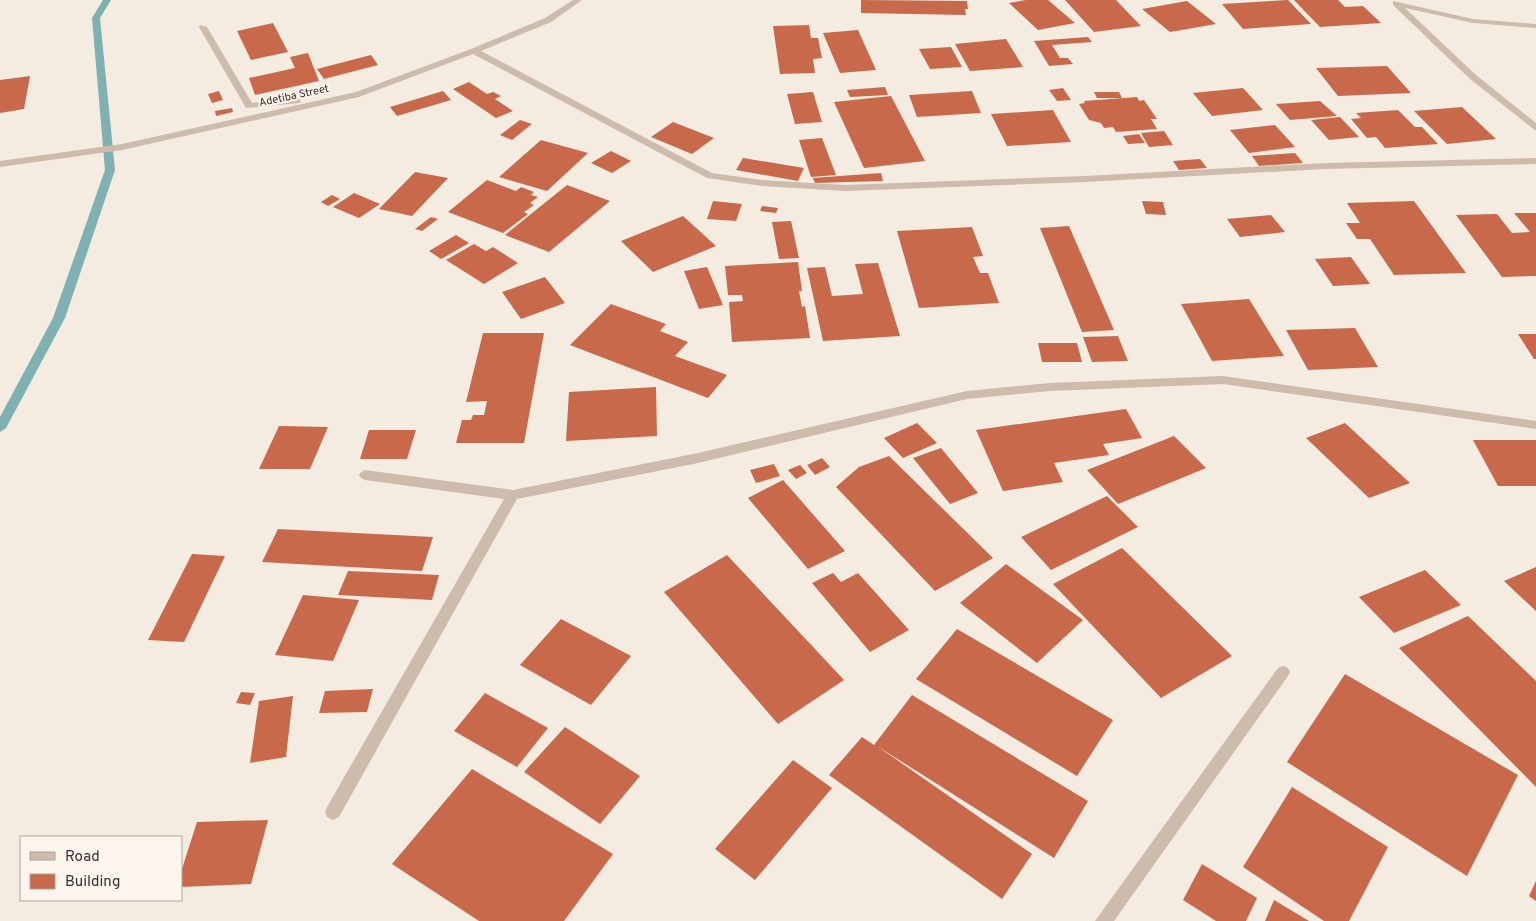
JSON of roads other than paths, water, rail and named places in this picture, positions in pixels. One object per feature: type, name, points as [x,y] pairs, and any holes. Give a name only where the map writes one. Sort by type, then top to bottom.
[{"type":"street","name":"Adetiba Street","points":[[0,164],[122,146],[360,94],[474,51],[548,20],[578,0]]},
{"type":"street","points":[[1392,2],[1473,21],[1536,26]]},
{"type":"street","points":[[1392,2],[1473,77],[1536,128]]},
{"type":"street","points":[[203,27],[249,106],[360,94]]},
{"type":"street","points":[[474,51],[710,176],[762,182],[845,188],[1085,179],[1325,166],[1536,161]]},
{"type":"street","points":[[365,475],[513,495],[698,458],[967,395],[1050,387],[1223,380],[1536,425]]},
{"type":"street","points":[[333,812],[513,495]]},
{"type":"street","points":[[1104,921],[1283,672]]},
{"type":"waterway","points":[[0,428],[59,318],[110,170],[96,18],[107,0]]}]
